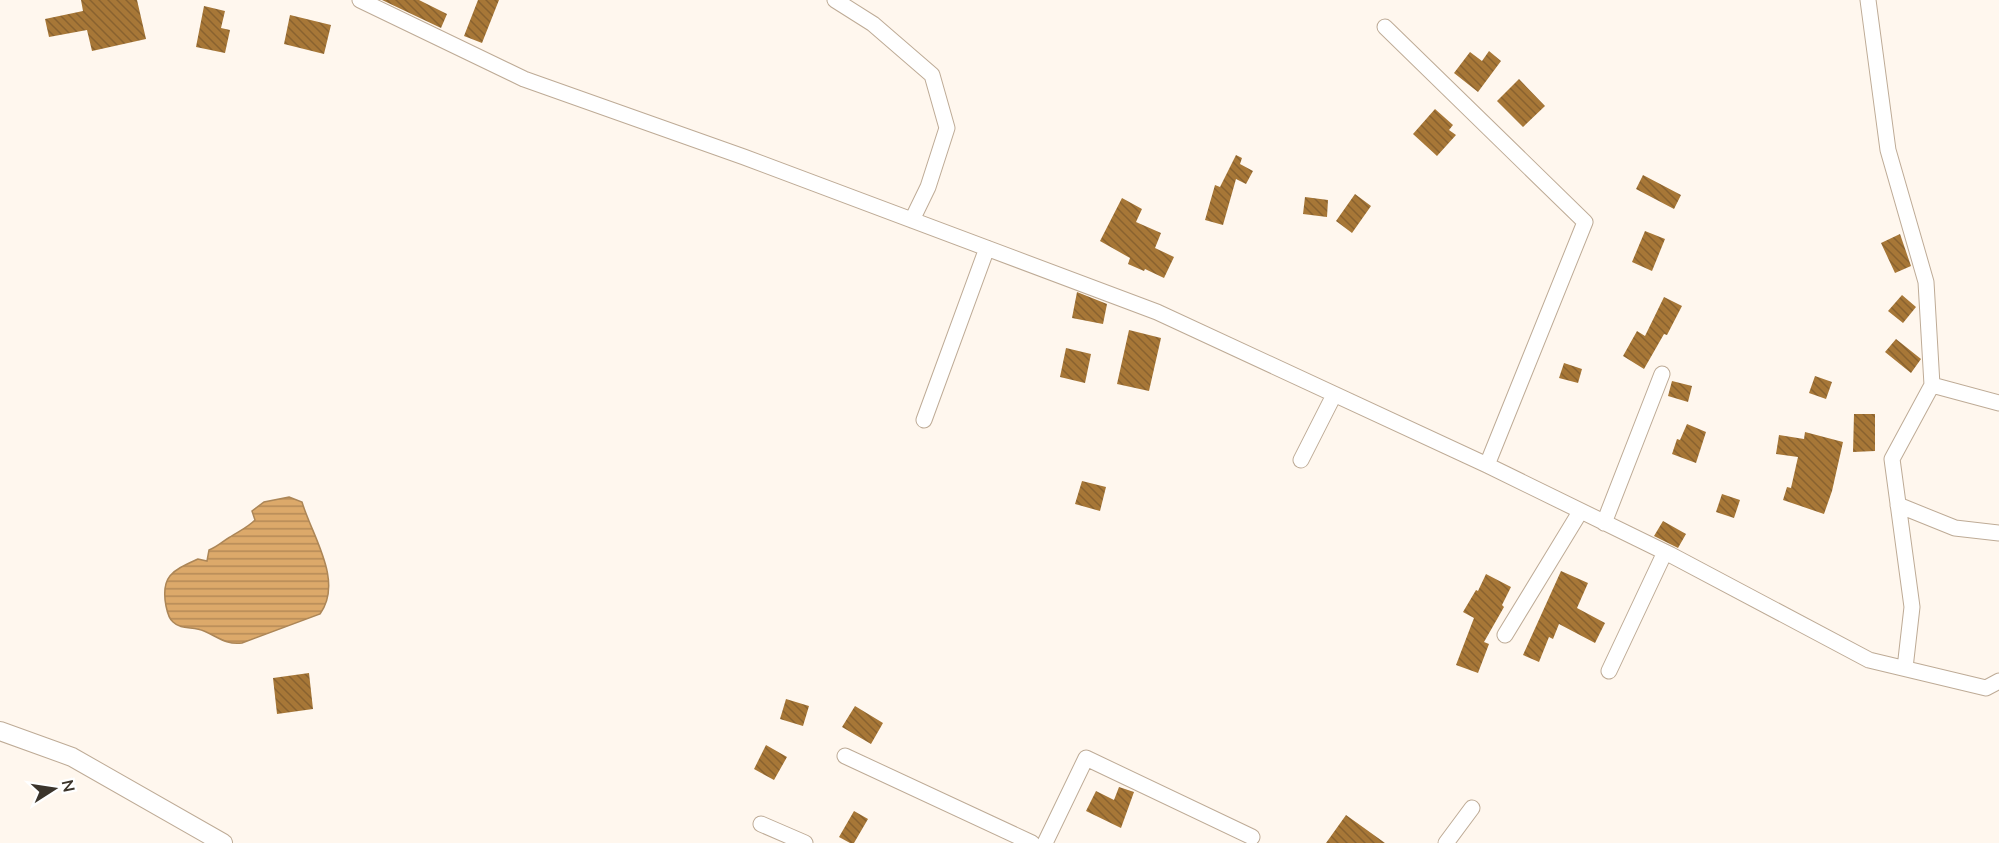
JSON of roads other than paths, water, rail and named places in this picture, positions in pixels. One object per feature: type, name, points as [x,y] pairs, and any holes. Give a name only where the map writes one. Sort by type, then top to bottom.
[{"type":"street","points":[[360,0],[524,79],[744,157],[1157,312],[1487,465],[1665,552],[1869,660],[1995,687]]},
{"type":"street","points":[[835,0],[873,24],[932,75],[946,128],[928,188],[912,220]]},
{"type":"street","points":[[1868,0],[1888,150],[1926,282],[1932,385],[1892,459],[1912,607],[1905,668]]},
{"type":"street","points":[[1385,27],[1585,222],[1487,465]]},
{"type":"street","points":[[924,420],[987,248]]},
{"type":"street","points":[[1604,523],[1662,374]]},
{"type":"street","points":[[1932,385],[1981,396],[1999,403]]},
{"type":"street","points":[[1301,460],[1335,395]]},
{"type":"street","points":[[1898,506],[1955,528],[1999,533]]},
{"type":"street","points":[[1505,635],[1580,512]]},
{"type":"street","points":[[1608,671],[1665,552]]},
{"type":"street","points":[[0,732],[72,757],[223,843]]},
{"type":"street","points":[[845,756],[1032,843]]},
{"type":"street","points":[[1045,843],[1086,758],[1252,837]]},
{"type":"street","points":[[1446,843],[1472,808]]},
{"type":"street","points":[[761,824],[805,843]]}]
